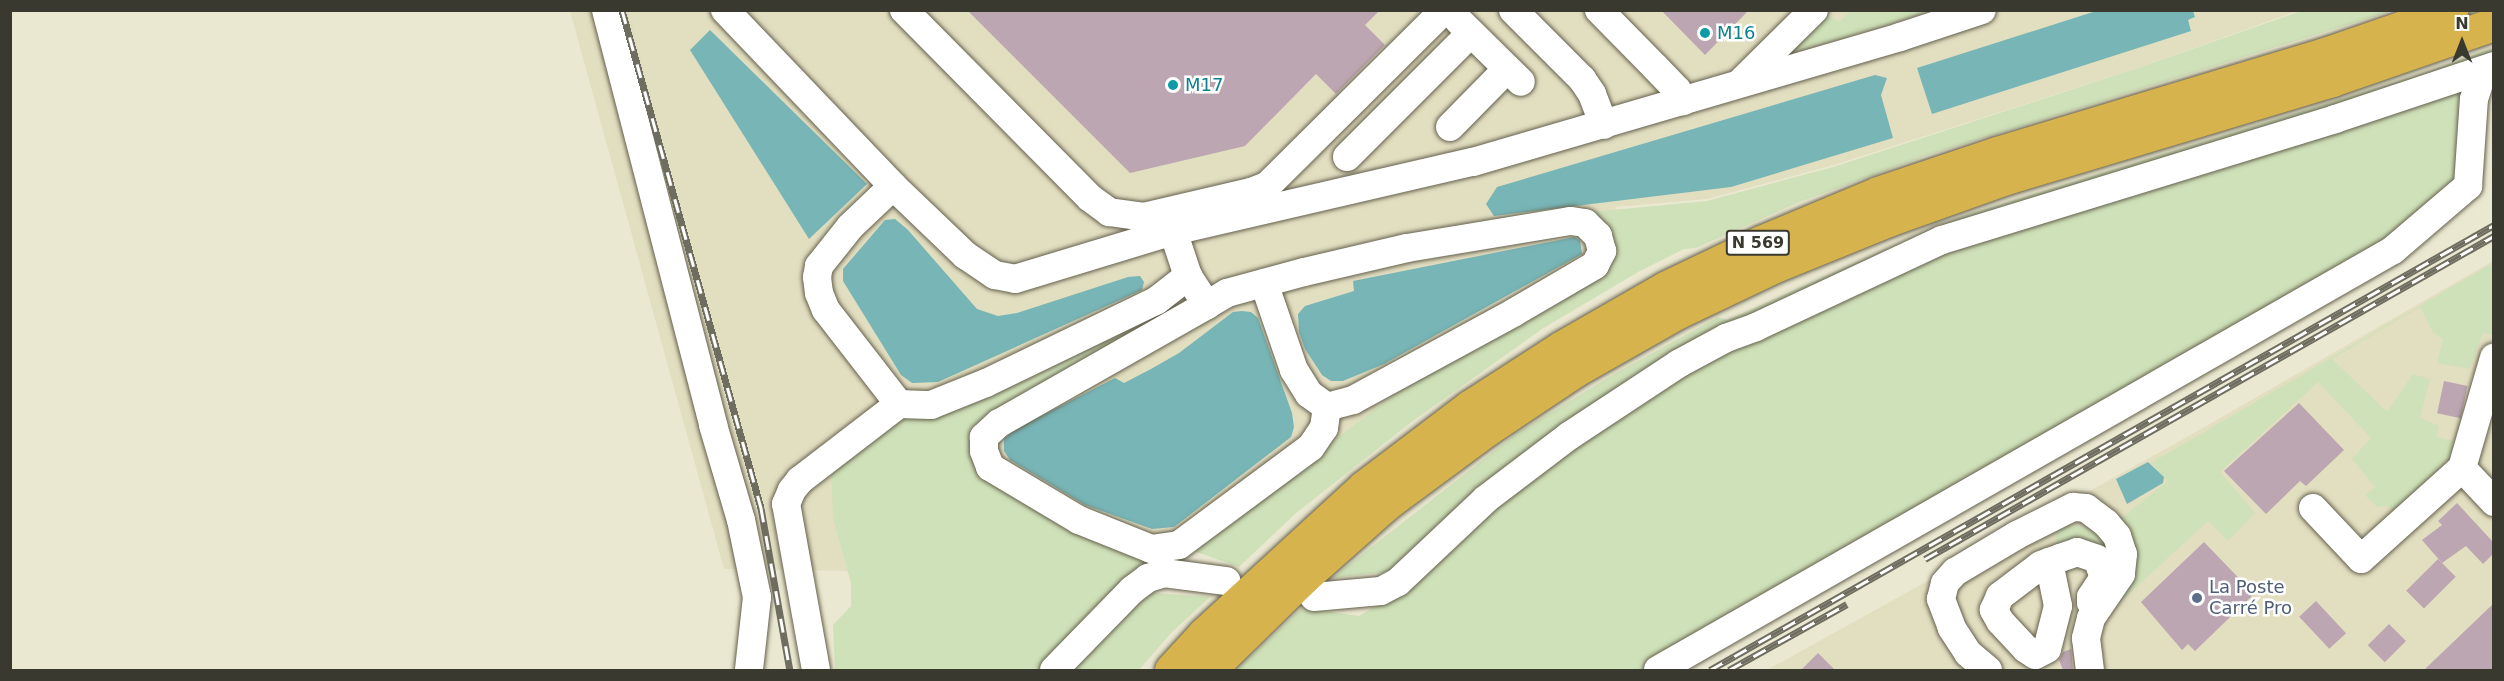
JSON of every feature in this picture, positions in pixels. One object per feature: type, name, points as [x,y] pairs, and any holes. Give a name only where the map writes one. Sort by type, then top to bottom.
[{"type":"highway","name":"N 569","points":[[1171,670],[1204,634],[1364,487],[1469,407],[1562,347],[1665,288],[1761,242],[1878,193],[1997,153],[2325,54],[2451,10]]},
{"type":"highway","name":"N 569","points":[[1209,670],[1305,576],[1386,504],[1486,430],[1576,369],[1678,312],[1774,266],[1901,215],[2006,178],[2332,80],[2493,24]]},
{"type":"street","points":[[606,10],[713,425],[741,520],[757,597],[749,670]]},
{"type":"street","points":[[725,10],[893,186],[965,255],[995,275],[1016,279],[1173,231],[1473,162],[1739,85],[1982,10]]},
{"type":"street","points":[[904,10],[1090,198],[1109,212],[1144,217],[1251,192],[1267,186],[1445,10],[1514,75],[1450,127]]},
{"type":"street","points":[[1513,10],[1582,79],[1592,94],[1604,125]]},
{"type":"street","points":[[1599,10],[1677,90],[1683,101]]},
{"type":"street","points":[[1739,85],[1814,10]]},
{"type":"street","points":[[1347,158],[1471,33]]},
{"type":"street","points":[[1314,597],[1381,591],[1398,582],[1486,499],[1569,435],[1678,364],[1726,338],[1756,327],[1942,240],[2335,119],[2488,68]]},
{"type":"street","points":[[1658,670],[2393,250],[2468,186],[2474,99],[2488,68]]},
{"type":"street","points":[[893,186],[850,227],[819,266],[817,278],[819,293],[826,310],[900,404]]},
{"type":"street","points":[[1227,581],[1163,561],[1151,549],[1080,520],[990,467],[984,452],[984,437],[999,423],[1227,293],[1407,248],[1570,221],[1584,223],[1598,236],[1602,251],[1595,265],[1381,386],[1353,400],[1327,407]]},
{"type":"street","points":[[1173,231],[1188,276],[1207,305]]},
{"type":"street","points":[[816,670],[786,504],[792,490],[800,480],[900,404],[931,405],[986,383],[1156,301],[1188,276]]},
{"type":"street","points":[[1264,283],[1294,370],[1309,394],[1327,407]]},
{"type":"street","points":[[2313,508],[2361,559],[2462,468],[2493,357]]},
{"type":"street","points":[[1054,670],[1179,545],[1202,531],[1311,447],[1323,428],[1327,407]]},
{"type":"street","points":[[2462,468],[2493,502]]},
{"type":"street","points":[[1988,670],[1968,653],[1952,628],[1941,599],[1945,584],[1955,572],[2018,535],[2073,507],[2085,508],[2106,523],[2116,537],[2123,554],[2121,574],[2091,618],[2086,638],[2090,670]]},
{"type":"street","points":[[2049,562],[2077,552],[2097,559],[2104,577],[2091,597],[2091,618],[2103,670]]},
{"type":"shaded area","points":[[570,11],[2297,11],[2141,67],[1834,165],[1707,199],[1615,207],[1628,261],[1420,379],[1302,463],[1105,575],[724,569]]},
{"type":"shaded area","points":[[2493,261],[2493,670],[1767,670],[2187,437]]},
{"type":"green space","points":[[1851,11],[1930,11],[1778,58],[1824,13],[1839,22]]},
{"type":"green space","points":[[2301,11],[2392,11],[1925,156],[1797,203],[1696,248],[1684,249],[1638,272],[1542,329],[1410,423],[1295,514],[1239,567],[1191,550],[1418,376],[1598,266],[1581,213],[1707,201],[1833,167],[2141,67]]},
{"type":"green space","points":[[2493,48],[2493,62],[2200,156],[1744,327],[1398,571],[1332,578],[1517,433],[1614,374],[1718,317],[1727,320],[1959,217],[2415,76]]},
{"type":"green space","points":[[2463,90],[2464,180],[2390,248],[1644,670],[1236,670],[1302,608],[1359,616],[1376,606],[1484,511],[1694,362],[1940,251]]},
{"type":"green space","points":[[2493,263],[2493,335],[2483,333],[2469,369],[2437,363],[2443,339],[2433,333],[2420,307],[2332,359],[2387,412],[2413,374],[2430,379],[2420,417],[2439,426],[2436,437],[2454,441],[2454,455],[2393,511],[2388,506],[2377,507],[2365,495],[2375,487],[2352,459],[2371,438],[2318,382],[2220,472],[2255,513],[2228,541],[2208,521],[2105,616],[2115,523],[2168,481],[2151,463]]},
{"type":"green space","points":[[1193,299],[1051,391],[979,457],[1156,556],[1049,670],[835,670],[833,625],[851,606],[851,583],[833,518],[831,465],[885,424]]},
{"type":"green space","points":[[2070,525],[2089,528],[2105,541],[2114,560],[2057,550],[2055,530]]},
{"type":"green space","points":[[1142,592],[1210,597],[1171,633],[1139,670],[1063,670]]},
{"type":"water","points":[[2096,11],[2193,11],[2195,17],[2188,20],[2191,31],[1932,114],[1917,68]]},
{"type":"water","points":[[710,30],[867,184],[809,239],[690,50]]},
{"type":"water","points":[[1875,75],[1887,78],[1881,95],[1893,138],[1731,187],[1494,216],[1486,204],[1497,187]]},
{"type":"water","points":[[895,219],[908,230],[977,309],[998,316],[1017,313],[1128,277],[1140,276],[1144,282],[1142,290],[938,382],[912,383],[901,375],[843,281],[843,269],[885,220]]},
{"type":"water","points":[[1574,237],[1580,240],[1582,254],[1384,364],[1343,381],[1331,381],[1322,375],[1305,349],[1299,332],[1298,314],[1305,306],[1354,291],[1353,281]]},
{"type":"water","points":[[1233,312],[1251,312],[1258,318],[1292,413],[1294,427],[1291,437],[1174,527],[1152,529],[1085,505],[1010,460],[1004,451],[1004,439],[1016,429],[1115,378],[1124,383],[1151,369],[1179,353]]},
{"type":"water","points":[[2148,462],[2164,477],[2163,483],[2127,504],[2116,479]]},
{"type":"building","name":"M17","points":[[967,10],[1380,10],[1365,25],[1385,45],[1336,94],[1316,74],[1245,146],[1130,173]]},
{"type":"building","name":"M16","points":[[1661,10],[1749,10],[1705,55]]},
{"type":"building","points":[[2444,381],[2467,386],[2461,418],[2437,413]]},
{"type":"building","points":[[2299,403],[2344,450],[2306,486],[2300,481],[2266,514],[2224,471]]},
{"type":"building","points":[[2457,503],[2493,542],[2493,554],[2483,564],[2466,546],[2442,563],[2422,540],[2442,525],[2438,521]]},
{"type":"building","name":"La Poste Carré Pro","points":[[2204,542],[2254,594],[2195,651],[2188,644],[2182,650],[2141,602]]},
{"type":"building","points":[[2438,559],[2456,577],[2424,608],[2406,591]]},
{"type":"building","points":[[2316,601],[2346,633],[2329,649],[2299,617]]},
{"type":"building","points":[[2493,604],[2493,670],[2424,670]]},
{"type":"building","points":[[2389,624],[2406,641],[2385,662],[2368,645]]},
{"type":"building","points":[[2071,649],[2073,670],[2063,670],[2059,660],[2063,652]]},
{"type":"building","points":[[1818,653],[1835,670],[1801,670]]},
{"type":"railway","points":[[622,10],[761,508],[790,670]]},
{"type":"railway","points":[[1710,670],[2494,225]]},
{"type":"railway","points":[[1925,559],[2494,236]]},
{"type":"railway","points":[[1729,670],[1847,604]]},
{"type":"place","name":"M16","points":[[1705,33]]},
{"type":"place","name":"M17","points":[[1173,85]]},
{"type":"place","name":"La Poste Carré Pro","points":[[2197,598]]}]
